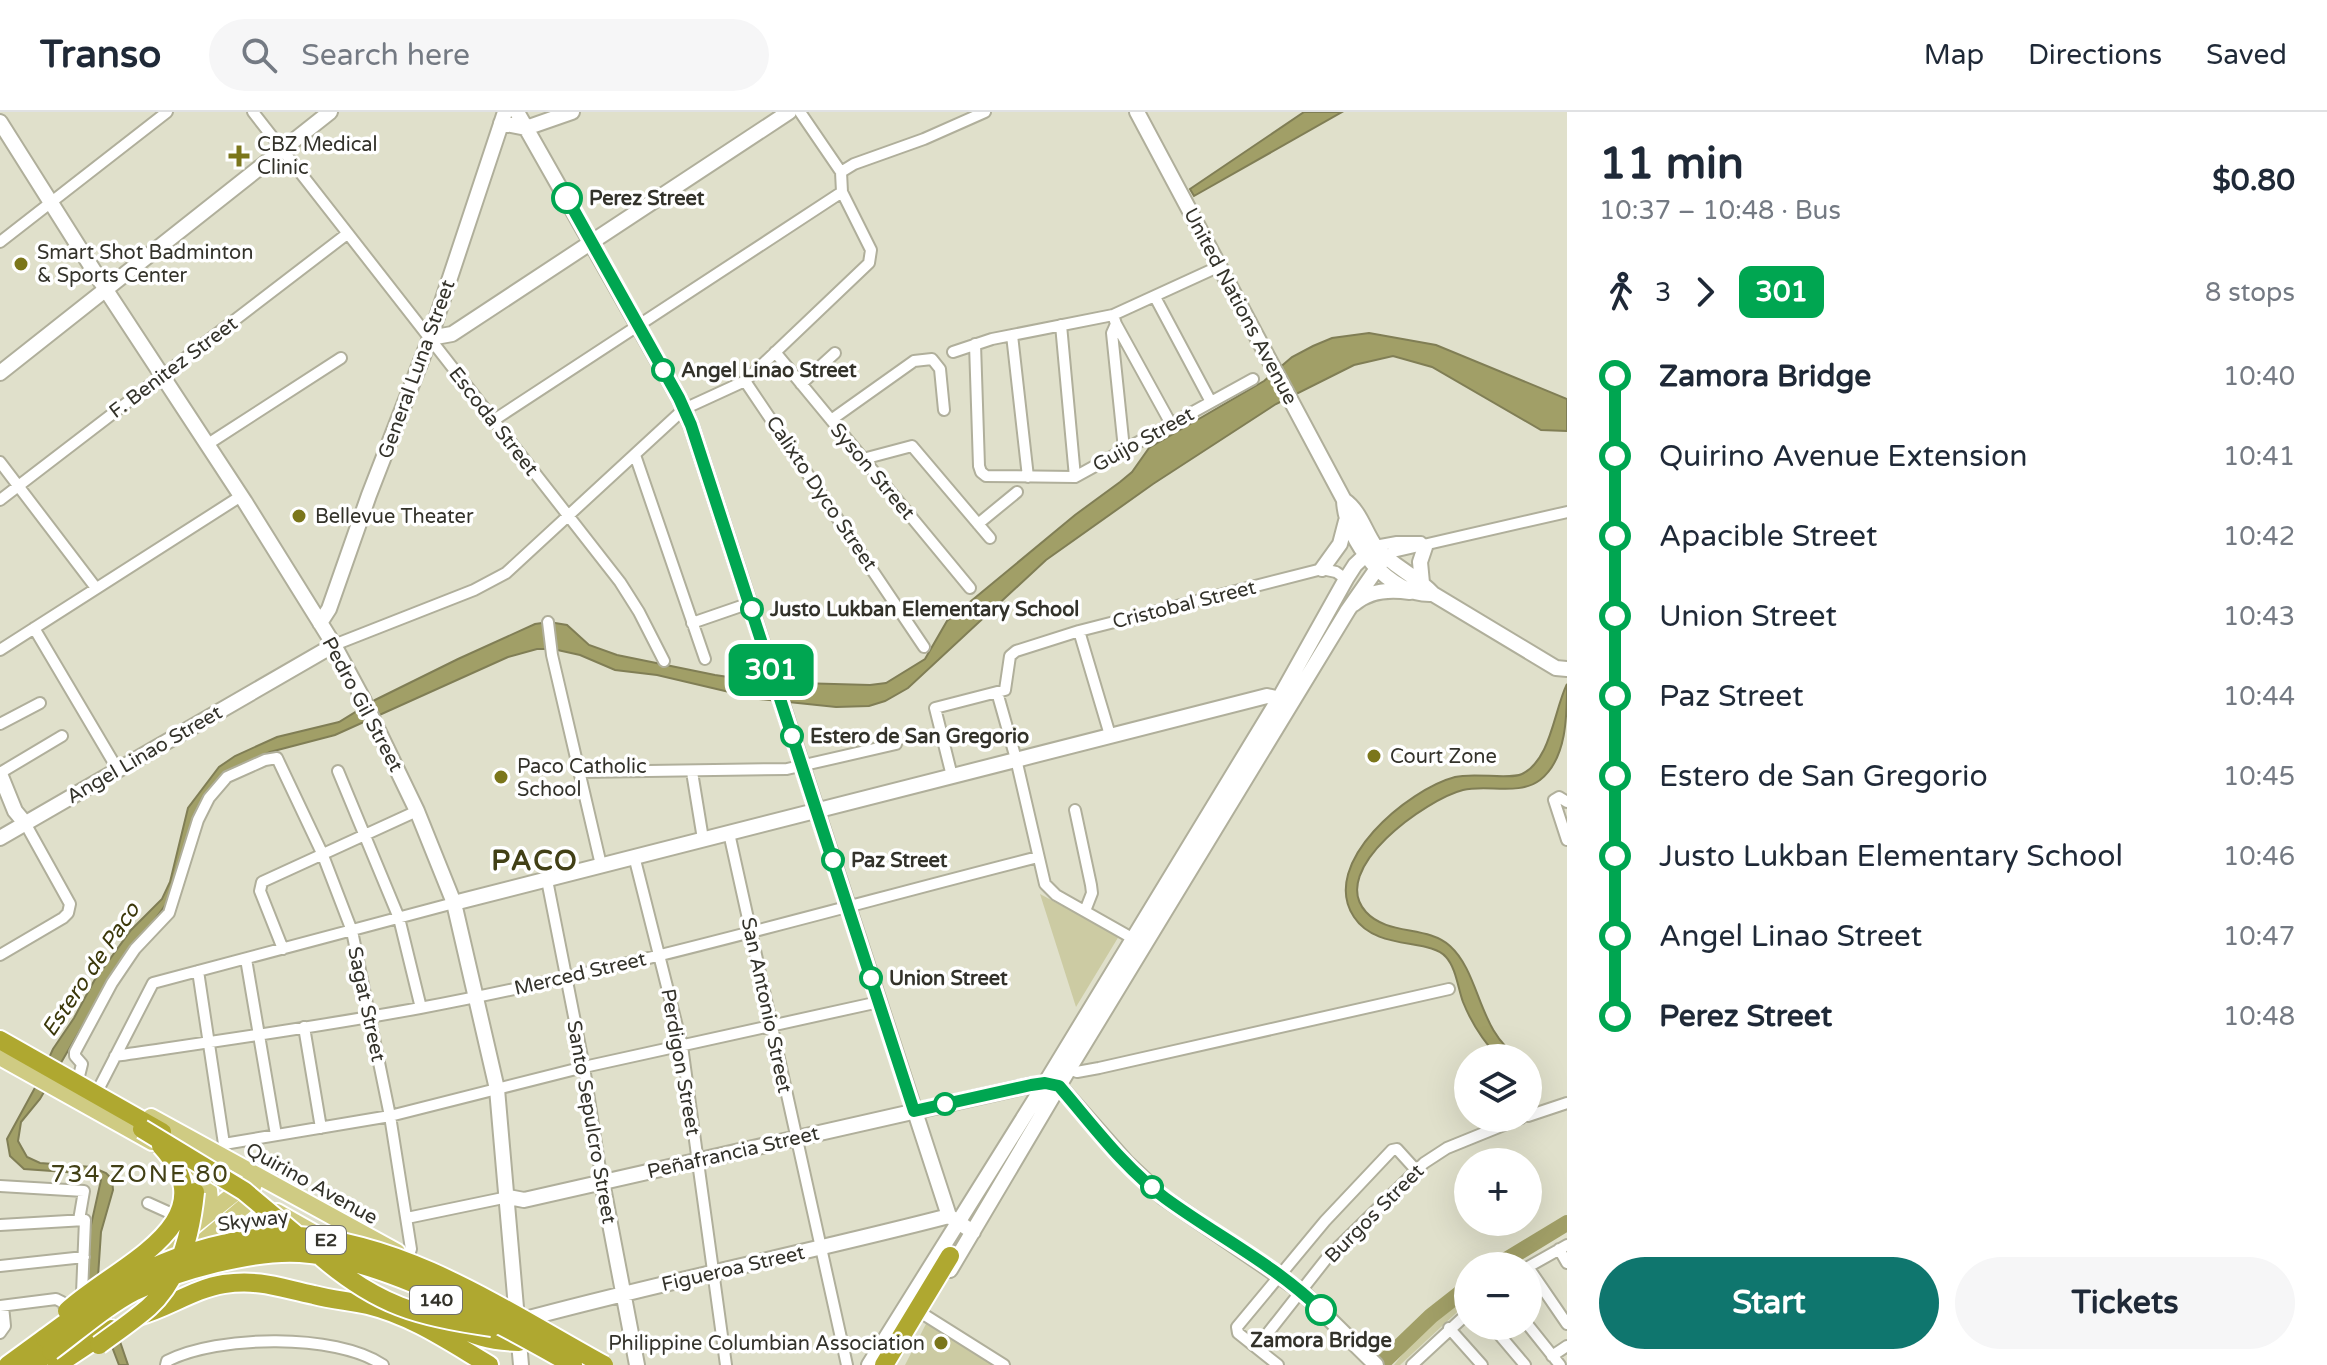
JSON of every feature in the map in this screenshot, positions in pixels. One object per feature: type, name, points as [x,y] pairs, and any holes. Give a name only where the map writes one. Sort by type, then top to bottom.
[{"type":"highway","points":[[0,1040],[175,1139],[189,1154],[195,1170],[192,1225],[180,1259],[167,1282],[151,1305],[71,1365]]},
{"type":"highway","points":[[0,1049],[244,1191],[348,1280],[377,1298],[433,1317],[516,1331]]},
{"type":"highway","points":[[45,1338],[62,1315],[87,1292],[163,1238],[180,1213],[185,1190],[179,1169],[159,1143],[142,1129]]},
{"type":"highway","name":"Skyway","points":[[8,1365],[130,1280],[162,1263],[228,1243],[298,1236],[375,1250],[407,1262],[465,1289],[605,1365]]},
{"type":"highway","name":"Skyway","points":[[32,1365],[135,1292],[198,1268],[232,1260],[298,1253],[338,1258],[401,1278],[516,1331],[573,1365]]},
{"type":"highway","points":[[884,1365],[950,1256]]},
{"type":"highway","points":[[57,1365],[108,1324],[200,1290],[241,1283],[269,1283],[397,1314],[431,1330],[489,1365]]},
{"type":"highway","points":[[368,1305],[415,1307],[491,1341],[516,1331]]},
{"type":"main road","points":[[0,373],[330,112]]},
{"type":"main road","points":[[517,112],[684,409],[914,1111],[954,1220],[973,1232]]},
{"type":"main road","points":[[503,118],[526,128],[572,112]]},
{"type":"main road","points":[[430,338],[452,334],[789,112]]},
{"type":"main road","name":"United Nations Avenue","points":[[1137,112],[1344,500],[1346,521],[1375,557]]},
{"type":"main road","name":"General Luna Street","points":[[320,623],[328,614],[369,495],[430,338],[503,118]]},
{"type":"main road","name":"Pedro Gil Street","points":[[0,122],[106,290],[164,374],[334,645],[417,811],[454,903],[497,1089],[521,1365]]},
{"type":"main road","name":"United Nations Avenue","points":[[1344,500],[1353,506],[1375,557]]},
{"type":"main road","points":[[1322,569],[1340,544],[1346,521]]},
{"type":"main road","points":[[1423,590],[1420,562],[1428,545]]},
{"type":"main road","points":[[1286,700],[1346,579],[1375,557]]},
{"type":"main road","points":[[1375,557],[1423,590],[1563,675]]},
{"type":"main road","points":[[869,1365],[954,1220],[1052,1085],[1069,1069],[1179,876],[1286,700],[1348,610],[1375,557]]},
{"type":"main road","points":[[1348,610],[1360,599],[1377,592],[1423,590]]},
{"type":"main road","name":"Angel Linao Street","points":[[0,838],[334,645]]},
{"type":"main road","points":[[454,903],[1267,696],[1286,700]]},
{"type":"main road","points":[[0,774],[15,811],[25,823]]},
{"type":"main road","points":[[892,1365],[973,1232],[1132,938],[1179,876]]},
{"type":"main road","name":"Quirino Avenue","points":[[0,1031],[99,1088],[222,1149],[257,1175],[408,1258],[562,1365]]},
{"type":"main road","name":"Quirino Avenue","points":[[0,1057],[413,1288],[605,1365]]},
{"type":"main road","points":[[1052,1085],[1163,1197],[1301,1291],[1374,1362]]},
{"type":"main road","name":"Peñafrancia Street","points":[[508,1197],[524,1200],[914,1111],[1052,1085]]},
{"type":"main road","points":[[197,1168],[204,1176],[210,1194],[201,1220]]},
{"type":"main road","points":[[122,1306],[242,1210],[244,1195],[257,1175]]},
{"type":"main road","name":"Santo Sepulcro Street","points":[[602,1182],[637,1365]]},
{"type":"main road","points":[[106,1286],[201,1220],[244,1195]]},
{"type":"main road","name":"Figueroa Street","points":[[516,1331],[623,1293],[954,1220]]},
{"type":"main road","points":[[211,1236],[238,1226],[267,1222],[313,1232]]},
{"type":"main road","points":[[181,1235],[192,1250]]},
{"type":"main road","points":[[0,1365],[69,1314],[86,1295]]},
{"type":"main road","points":[[42,1365],[108,1324]]},
{"type":"street","points":[[0,242],[167,112]]},
{"type":"street","name":"Escoda Street","points":[[253,112],[620,582],[664,661]]},
{"type":"street","points":[[494,420],[842,192],[841,172],[800,112]]},
{"type":"street","points":[[841,172],[985,112]]},
{"type":"street","name":"Angel Linao Street","points":[[334,645],[474,590],[506,573],[684,409],[745,381],[869,263],[871,250],[842,192]]},
{"type":"street","name":"F. Benitez Street","points":[[0,500],[347,234]]},
{"type":"street","points":[[953,352],[1012,335],[1114,319],[1220,266]]},
{"type":"street","points":[[1155,297],[1211,402]]},
{"type":"street","points":[[1114,319],[1171,424]]},
{"type":"street","points":[[1114,319],[1112,333],[1124,449]]},
{"type":"street","points":[[1061,325],[1075,477]]},
{"type":"street","points":[[1012,335],[1028,477]]},
{"type":"street","name":"Guijo Street","points":[[975,344],[981,472],[986,476],[1075,477],[1253,379]]},
{"type":"street","name":"Syson Street","points":[[775,352],[970,588]]},
{"type":"street","points":[[801,384],[835,353]]},
{"type":"street","points":[[208,444],[341,358]]},
{"type":"street","points":[[831,420],[914,361],[927,359],[932,359],[940,369],[944,410]]},
{"type":"street","name":"Calixto Dyco Street","points":[[745,381],[924,647]]},
{"type":"street","points":[[863,459],[912,446],[990,538]]},
{"type":"street","points":[[635,455],[705,659]]},
{"type":"street","points":[[0,462],[96,588]]},
{"type":"street","points":[[978,524],[1017,492]]},
{"type":"street","points":[[0,650],[241,496]]},
{"type":"street","points":[[1375,557],[1567,512]]},
{"type":"street","points":[[1322,569],[1336,572],[1346,579]]},
{"type":"street","name":"Cristobal Street","points":[[1001,691],[1012,653],[1079,631],[1322,569]]},
{"type":"street","points":[[692,623],[750,603]]},
{"type":"street","points":[[548,622],[552,655],[601,865]]},
{"type":"street","points":[[34,628],[118,770]]},
{"type":"street","points":[[1079,631],[1110,735]]},
{"type":"street","points":[[952,776],[935,708],[1001,691],[1045,884],[1132,938]]},
{"type":"street","points":[[0,724],[40,703]]},
{"type":"street","points":[[0,774],[62,736]]},
{"type":"street","points":[[581,772],[787,769],[896,744]]},
{"type":"street","name":"Sagat Street","points":[[75,1073],[82,1064],[75,1052],[128,961],[169,913],[198,820],[209,798],[227,777],[277,758],[322,853],[352,931],[390,1116],[411,1249],[408,1258]]},
{"type":"street","points":[[338,771],[399,918],[421,1008]]},
{"type":"street","points":[[692,772],[703,839]]},
{"type":"street","points":[[1567,802],[1559,797],[1554,800],[1567,840]]},
{"type":"street","points":[[1075,810],[1092,893],[1085,911]]},
{"type":"street","points":[[283,949],[259,886],[322,853],[417,811]]},
{"type":"street","points":[[0,955],[63,918],[70,909],[25,823]]},
{"type":"street","name":"San Antonio Street","points":[[729,833],[847,1365]]},
{"type":"street","name":"Perdigon Street","points":[[634,856],[682,1046],[726,1365]]},
{"type":"street","name":"Merced Street","points":[[115,1056],[421,1008],[660,955],[1038,857]]},
{"type":"street","name":"Santo Sepulcro Street","points":[[547,880],[584,1067],[602,1182]]},
{"type":"street","points":[[99,1088],[153,983],[454,903]]},
{"type":"street","points":[[246,959],[276,1135]]},
{"type":"street","points":[[198,971],[222,1149],[276,1135],[390,1116],[584,1067],[879,1002]]},
{"type":"street","points":[[1069,1069],[1077,1072],[1099,1068],[1449,989]]},
{"type":"street","points":[[304,1027],[321,1128]]},
{"type":"street","points":[[1542,1111],[1567,1103]]},
{"type":"street","name":"Burgos Street","points":[[1257,1347],[1342,1242],[1416,1170],[1447,1148],[1486,1132]]},
{"type":"street","points":[[1278,1365],[1237,1331],[1325,1221],[1392,1150],[1397,1149],[1416,1170]]},
{"type":"street","points":[[0,1186],[84,1191],[79,1220]]},
{"type":"street","name":"Peñafrancia Street","points":[[407,1218],[508,1197]]},
{"type":"street","points":[[148,1203],[201,1220]]},
{"type":"street","points":[[0,1225],[86,1221],[86,1295]]},
{"type":"street","points":[[1542,1259],[1563,1247],[1567,1263]]},
{"type":"street","points":[[0,1266],[84,1257]]},
{"type":"street","points":[[1542,1287],[1567,1324]]},
{"type":"street","points":[[0,1333],[5,1326],[1,1306],[56,1299],[62,1302],[69,1314]]},
{"type":"street","points":[[923,1314],[1004,1365]]},
{"type":"street","points":[[1412,1365],[1454,1324]]},
{"type":"street","points":[[1449,1328],[1482,1365]]},
{"type":"street","points":[[1504,1340],[1525,1365]]},
{"type":"street","points":[[1540,1340],[1560,1365]]},
{"type":"street","points":[[166,1363],[184,1352],[257,1343],[304,1344],[383,1365]]},
{"type":"street","points":[[1552,1356],[1567,1346]]},
{"type":"street","points":[[1423,1354],[1433,1365]]},
{"type":"green space","points":[[1040,894],[1119,936],[1076,1007]]},
{"type":"green space","points":[[1454,1305],[1454,1315],[1400,1365],[1394,1365],[1413,1341]]},
{"type":"green space","name":"Philippine Columbian Association","points":[[928,1320],[1001,1365],[905,1365]]},
{"type":"shaded area","points":[[1304,112],[1342,112],[1194,196],[1190,189]]},
{"type":"shaded area","points":[[1369,333],[1436,345],[1567,399],[1567,431],[1541,430],[1432,367],[1393,356],[1354,365],[1276,404],[1153,484],[1046,560],[908,688],[885,701],[869,706],[836,707],[759,699],[657,675],[615,670],[580,655],[537,649],[508,657],[335,735],[270,752],[235,768],[210,795],[169,900],[102,992],[40,1099],[21,1122],[18,1141],[27,1157],[40,1163],[92,1167],[112,1179],[113,1190],[101,1232],[98,1277],[128,1365],[119,1365],[88,1284],[89,1234],[101,1180],[96,1176],[24,1169],[10,1156],[7,1139],[53,1049],[94,981],[131,930],[162,899],[170,882],[188,808],[219,767],[235,756],[277,737],[339,722],[375,700],[458,659],[535,624],[549,622],[567,625],[589,645],[617,655],[715,675],[761,682],[886,683],[925,659],[947,621],[1132,472],[1149,448],[1264,381],[1292,357],[1313,346],[1332,338]]},
{"type":"shaded area","points":[[1567,684],[1564,736],[1556,760],[1540,780],[1513,789],[1472,789],[1447,796],[1406,821],[1386,838],[1370,857],[1360,876],[1357,895],[1366,912],[1396,928],[1441,939],[1460,958],[1488,1019],[1504,1044],[1487,1044],[1470,1017],[1446,957],[1438,951],[1389,940],[1364,928],[1354,917],[1346,896],[1348,874],[1358,852],[1374,831],[1415,796],[1455,777],[1516,776],[1532,767],[1546,746]]},
{"type":"waterway","points":[[1519,1252],[1567,1223]]},
{"type":"waterway","points":[[1380,1365],[1454,1298]]},
{"type":"bus line","name":"301","points":[[567,198],[679,398],[691,425],[914,1111],[1031,1085],[1045,1083],[1059,1086],[1126,1162],[1163,1197],[1280,1275],[1321,1310]]},
{"type":"place","name":"CBZ Medical Clinic","points":[[239,156]]},
{"type":"place","name":"Perez Street","points":[[567,198]]},
{"type":"place","name":"Smart Shot Badminton & Sports Center","points":[[21,264]]},
{"type":"place","name":"Angel Linao Street","points":[[663,370]]},
{"type":"place","name":"Bellevue Theater","points":[[299,516]]},
{"type":"place","name":"Justo Lukban Elementary School","points":[[752,609]]},
{"type":"place","name":"Estero de San Gregorio","points":[[792,736]]},
{"type":"place","name":"Court Zone","points":[[1374,756]]},
{"type":"place","name":"Paco Catholic School","points":[[501,777]]},
{"type":"place","name":"Paz Street","points":[[833,860]]},
{"type":"place","name":"Union Street","points":[[871,978]]},
{"type":"place","name":"Zamora Bridge","points":[[1321,1310]]},
{"type":"place","name":"Philippine Columbian Association","points":[[941,1343]]},
{"type":"district","name":"PACO","points":[[535,860]]},
{"type":"district","name":"734 ZONE 80","points":[[140,1174]]},
{"type":"water label","name":"Estero de Paco","points":[[90,969]]}]
